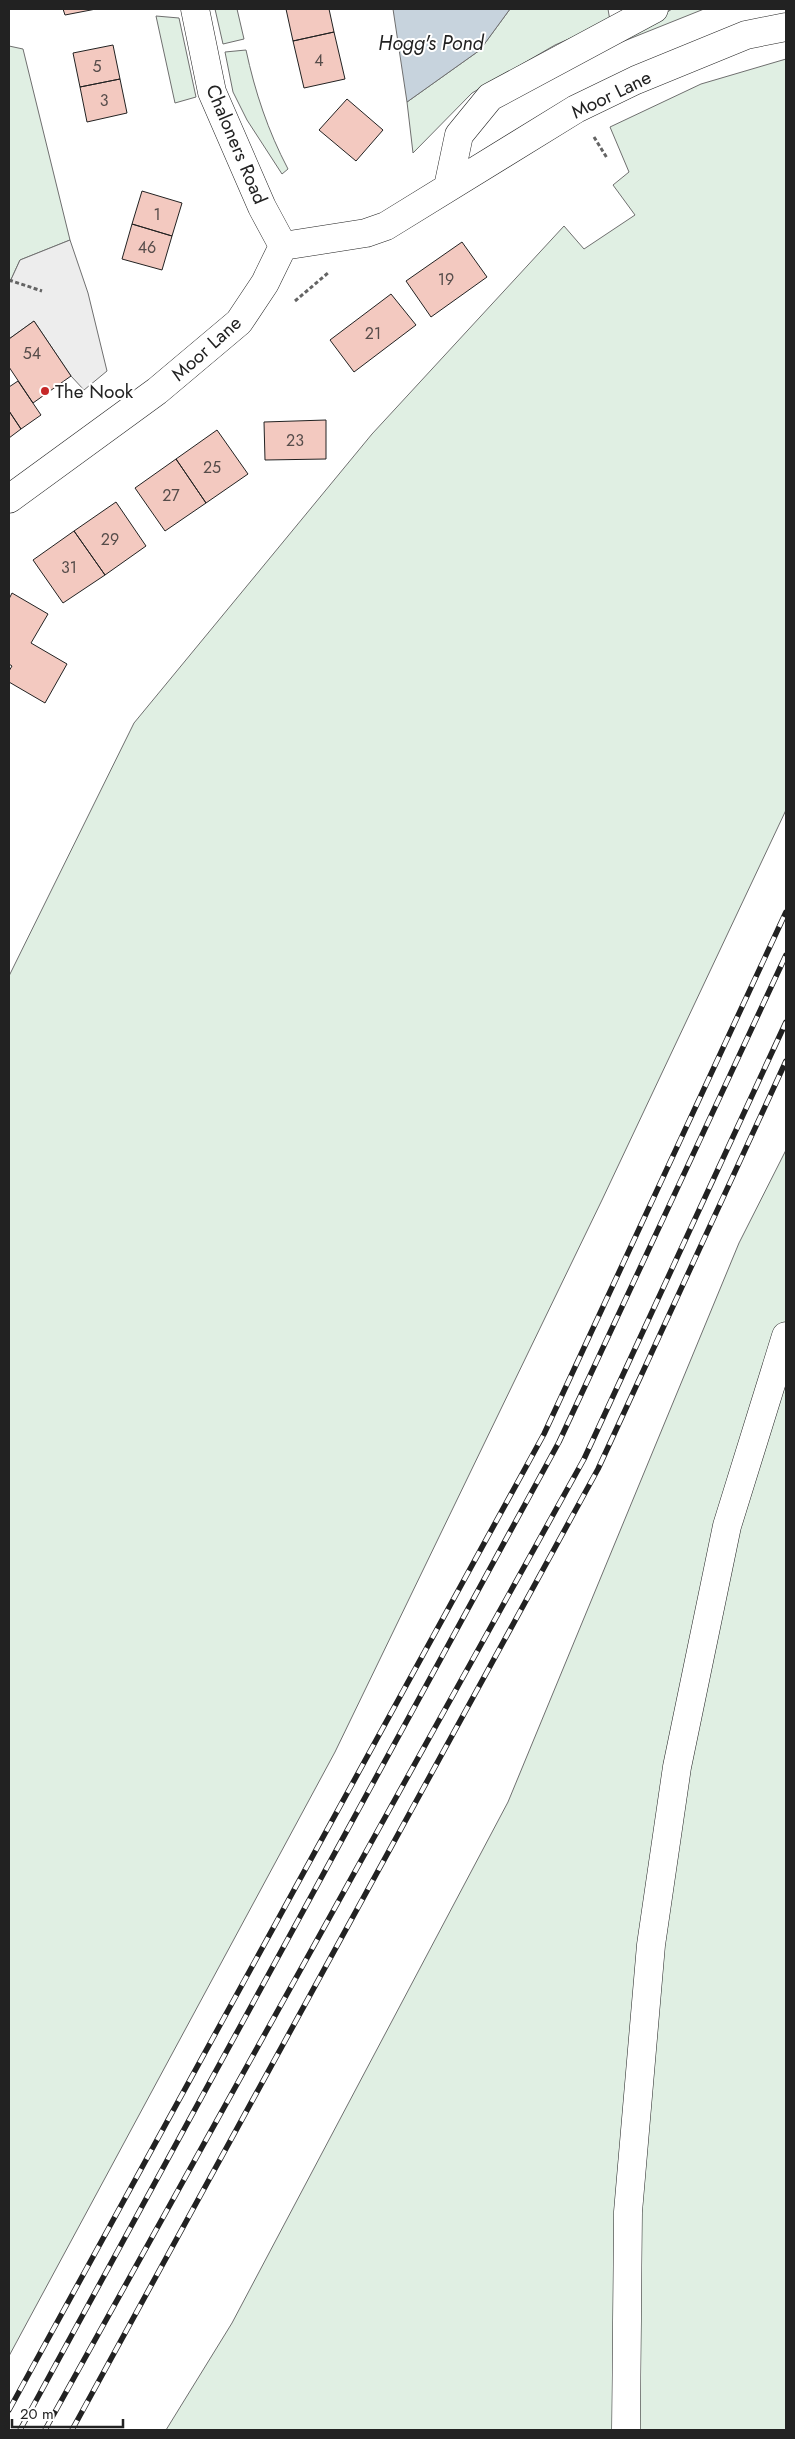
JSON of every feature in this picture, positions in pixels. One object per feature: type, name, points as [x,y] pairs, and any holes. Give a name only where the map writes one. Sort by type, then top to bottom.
[{"type":"street","name":"Chaloners Road","points":[[195,9],[212,92],[262,206],[283,246]]},
{"type":"street","points":[[448,187],[459,135],[490,98],[654,9]]},
{"type":"street","name":"Moor Lane","points":[[9,499],[157,391],[239,322],[265,283],[283,246],[366,232],[386,226],[576,109],[636,80],[746,36],[786,27]]},
{"type":"street","points":[[626,2430],[628,2212],[651,1945],[677,1767],[727,1526],[786,1336]]},
{"type":"path","points":[[288,306],[335,268],[366,232]]},
{"type":"path","points":[[9,280],[42,291]]},
{"type":"green space","points":[[215,9],[237,9],[244,39],[223,44]]},
{"type":"green space","points":[[510,9],[608,9],[610,21],[555,45],[472,93],[413,153],[407,102],[480,50]]},
{"type":"green space","points":[[672,9],[704,9],[619,43]]},
{"type":"green space","points":[[156,16],[179,18],[196,97],[175,103]]},
{"type":"green space","points":[[9,46],[23,49],[70,240],[20,260],[9,284]]},
{"type":"green space","points":[[246,50],[263,111],[288,169],[282,174],[247,120],[233,92],[225,52]]},
{"type":"green space","points":[[786,59],[786,810],[602,1200],[335,1752],[9,2356],[9,976],[134,723],[372,434],[564,226],[584,249],[635,215],[613,185],[629,172],[610,127],[701,84]]},
{"type":"green space","points":[[786,1150],[786,2430],[166,2430],[232,2323],[508,1802],[739,1243]]},
{"type":"shaded area","points":[[70,240],[88,293],[107,371],[84,390],[71,376],[34,321],[9,339],[9,284],[20,260]]},
{"type":"water","name":"Hogg's Pond","points":[[393,9],[510,9],[480,50],[407,102]]},
{"type":"building","points":[[63,9],[96,9],[65,15]]},
{"type":"building","points":[[286,9],[329,9],[334,32],[293,41]]},
{"type":"building","points":[[334,32],[345,79],[304,88],[293,41]]},
{"type":"building","points":[[113,45],[120,79],[80,87],[73,53]]},
{"type":"building","points":[[120,79],[127,113],[87,122],[80,87]]},
{"type":"building","points":[[347,99],[383,130],[356,161],[319,130]]},
{"type":"building","points":[[142,191],[182,203],[172,236],[132,224]]},
{"type":"building","points":[[132,224],[172,236],[162,270],[122,259]]},
{"type":"building","points":[[462,242],[487,277],[431,317],[406,281]]},
{"type":"building","points":[[391,294],[416,325],[354,372],[330,340]]},
{"type":"building","points":[[34,321],[71,376],[33,403],[9,367],[9,339]]},
{"type":"building","points":[[18,381],[41,415],[21,429],[9,411],[9,387]]},
{"type":"building","points":[[9,411],[21,429],[9,438]]},
{"type":"building","points":[[326,420],[326,459],[265,460],[264,422]]},
{"type":"building","points":[[217,430],[248,474],[206,503],[176,459]]},
{"type":"building","points":[[176,459],[206,503],[165,531],[135,488]]},
{"type":"building","points":[[116,502],[146,546],[105,575],[74,531]]},
{"type":"building","points":[[74,531],[105,575],[63,603],[33,560]]},
{"type":"building","points":[[12,593],[48,614],[31,643],[67,664],[45,703],[9,682],[9,671],[12,666],[9,664],[9,599]]},
{"type":"railway","points":[[9,2410],[544,1434],[786,912]]},
{"type":"railway","points":[[20,2430],[559,1442],[786,955]]},
{"type":"railway","points":[[45,2430],[584,1459],[786,1022]]},
{"type":"railway","points":[[72,2430],[598,1469],[786,1061]]},
{"type":"place","name":"The Nook","points":[[45,391]]}]
